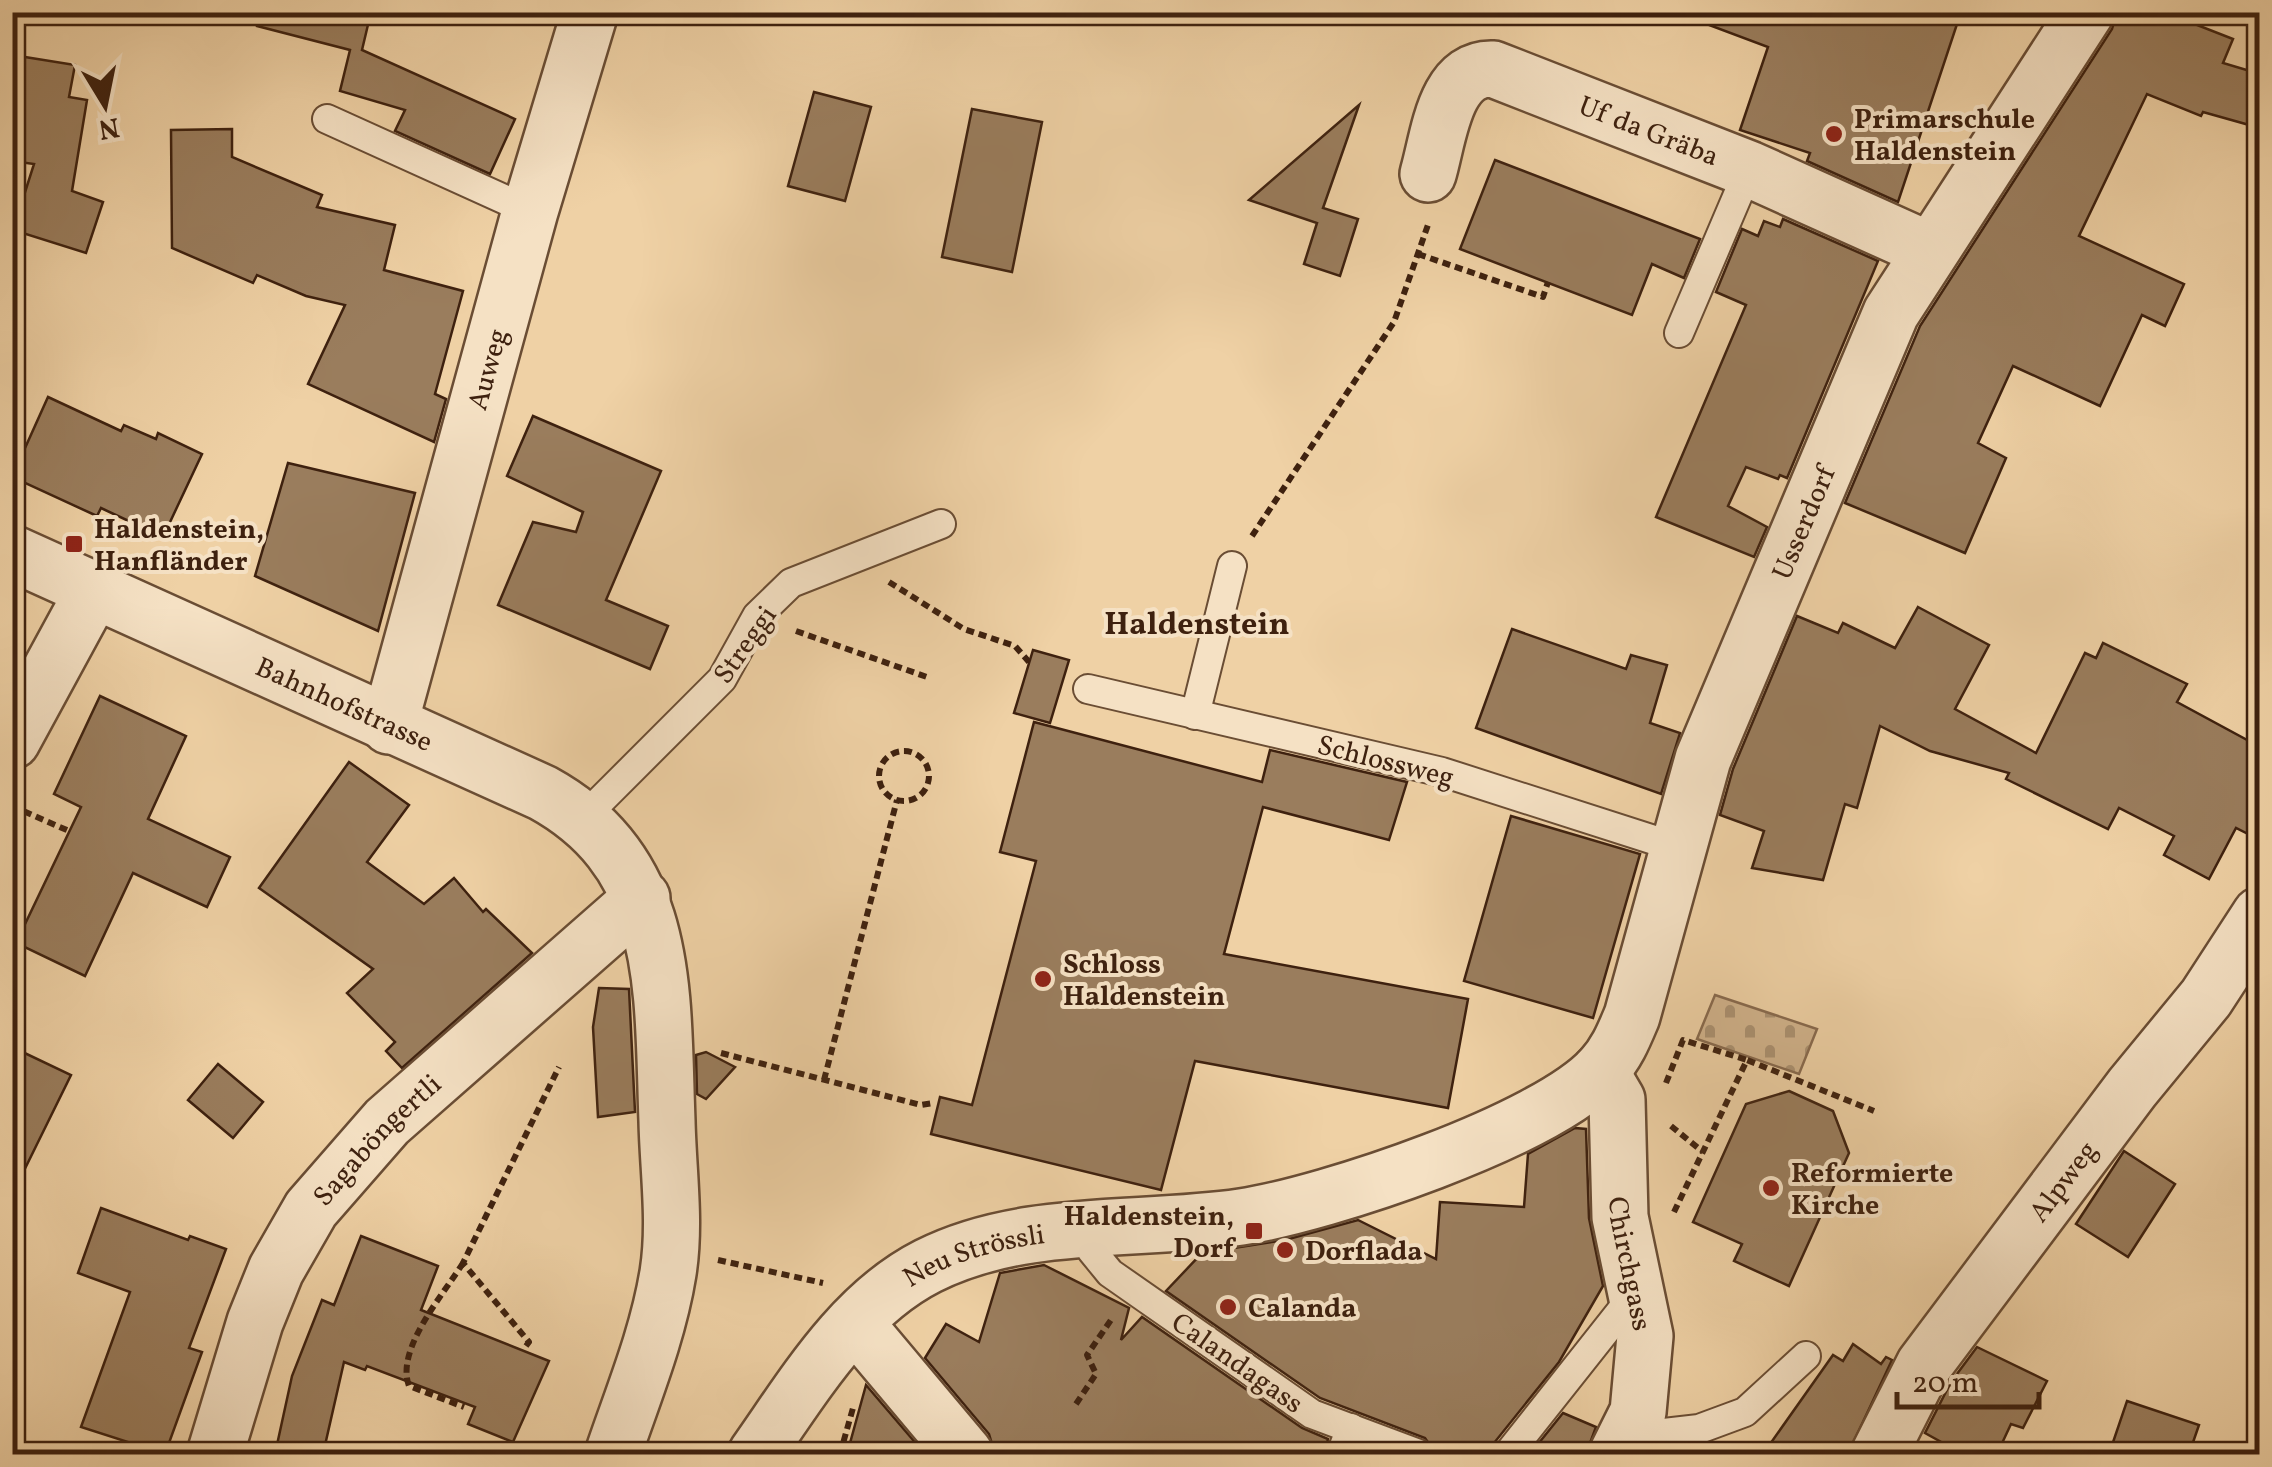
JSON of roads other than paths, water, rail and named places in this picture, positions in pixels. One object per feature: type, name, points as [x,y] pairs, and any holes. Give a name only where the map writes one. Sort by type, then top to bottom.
[{"type":"street","name":"Auweg","points":[[389,726],[530,211],[590,12]]},
{"type":"street","name":"Usserdorf","points":[[1600,1071],[1617,1050],[1632,1016],[1702,760],[1891,313],[2086,12]]},
{"type":"street","name":"Uf da Gräba","points":[[1428,174],[1454,91],[1478,69],[1493,69],[1749,169],[1929,250]]},
{"type":"street","name":"Bahnhofstrasse","points":[[12,552],[389,726],[507,775],[583,818],[622,861],[642,898]]},
{"type":"street","points":[[12,741],[94,590]]},
{"type":"street","points":[[613,1454],[654,1333],[668,1271],[663,1002],[655,943],[642,898]]},
{"type":"street","name":"Sagaböngertli","points":[[216,1454],[255,1322],[276,1270],[311,1209],[387,1122],[642,898]]},
{"type":"street","name":"Alpweg","points":[[1878,1454],[1924,1364],[2132,1088],[2206,998],[2260,914]]},
{"type":"street","name":"Neu Strössli","points":[[756,1454],[840,1303],[1007,1238],[1244,1217],[1343,1192],[1425,1164],[1527,1117],[1567,1098],[1600,1071]]},
{"type":"street","name":"Chirchgass","points":[[1600,1071],[1617,1100],[1620,1217],[1646,1336],[1644,1377],[1623,1446]]},
{"type":"street","points":[[840,1303],[965,1454]]},
{"type":"lane","points":[[327,119],[530,211]]},
{"type":"lane","points":[[1679,333],[1749,169]]},
{"type":"lane","name":"Streggi","points":[[583,818],[722,679],[757,616],[791,583],[941,524]]},
{"type":"lane","points":[[1194,715],[1232,566]]},
{"type":"lane","name":"Schlossweg","points":[[1088,689],[1442,772],[1679,848]]},
{"type":"lane","name":"Calandagass","points":[[1086,1232],[1092,1252],[1110,1273],[1346,1441],[1419,1454]]},
{"type":"lane","points":[[1508,1454],[1638,1290]]},
{"type":"lane","points":[[1623,1446],[1699,1429],[1745,1412],[1806,1356]]},
{"type":"place","name":"Primarschule Haldenstein","points":[[1834,134]]},
{"type":"place","name":"Haldenstein, Hanfländer","points":[[74,544]]},
{"type":"place","name":"Schloss Haldenstein","points":[[1043,979]]},
{"type":"place","name":"Reformierte Kirche","points":[[1771,1188]]},
{"type":"place","name":"Haldenstein, Dorf","points":[[1254,1231]]},
{"type":"place","name":"Dorflada","points":[[1285,1250]]},
{"type":"place","name":"Calanda","points":[[1228,1307]]},
{"type":"district","name":"Haldenstein","points":[[1197,623]]}]
